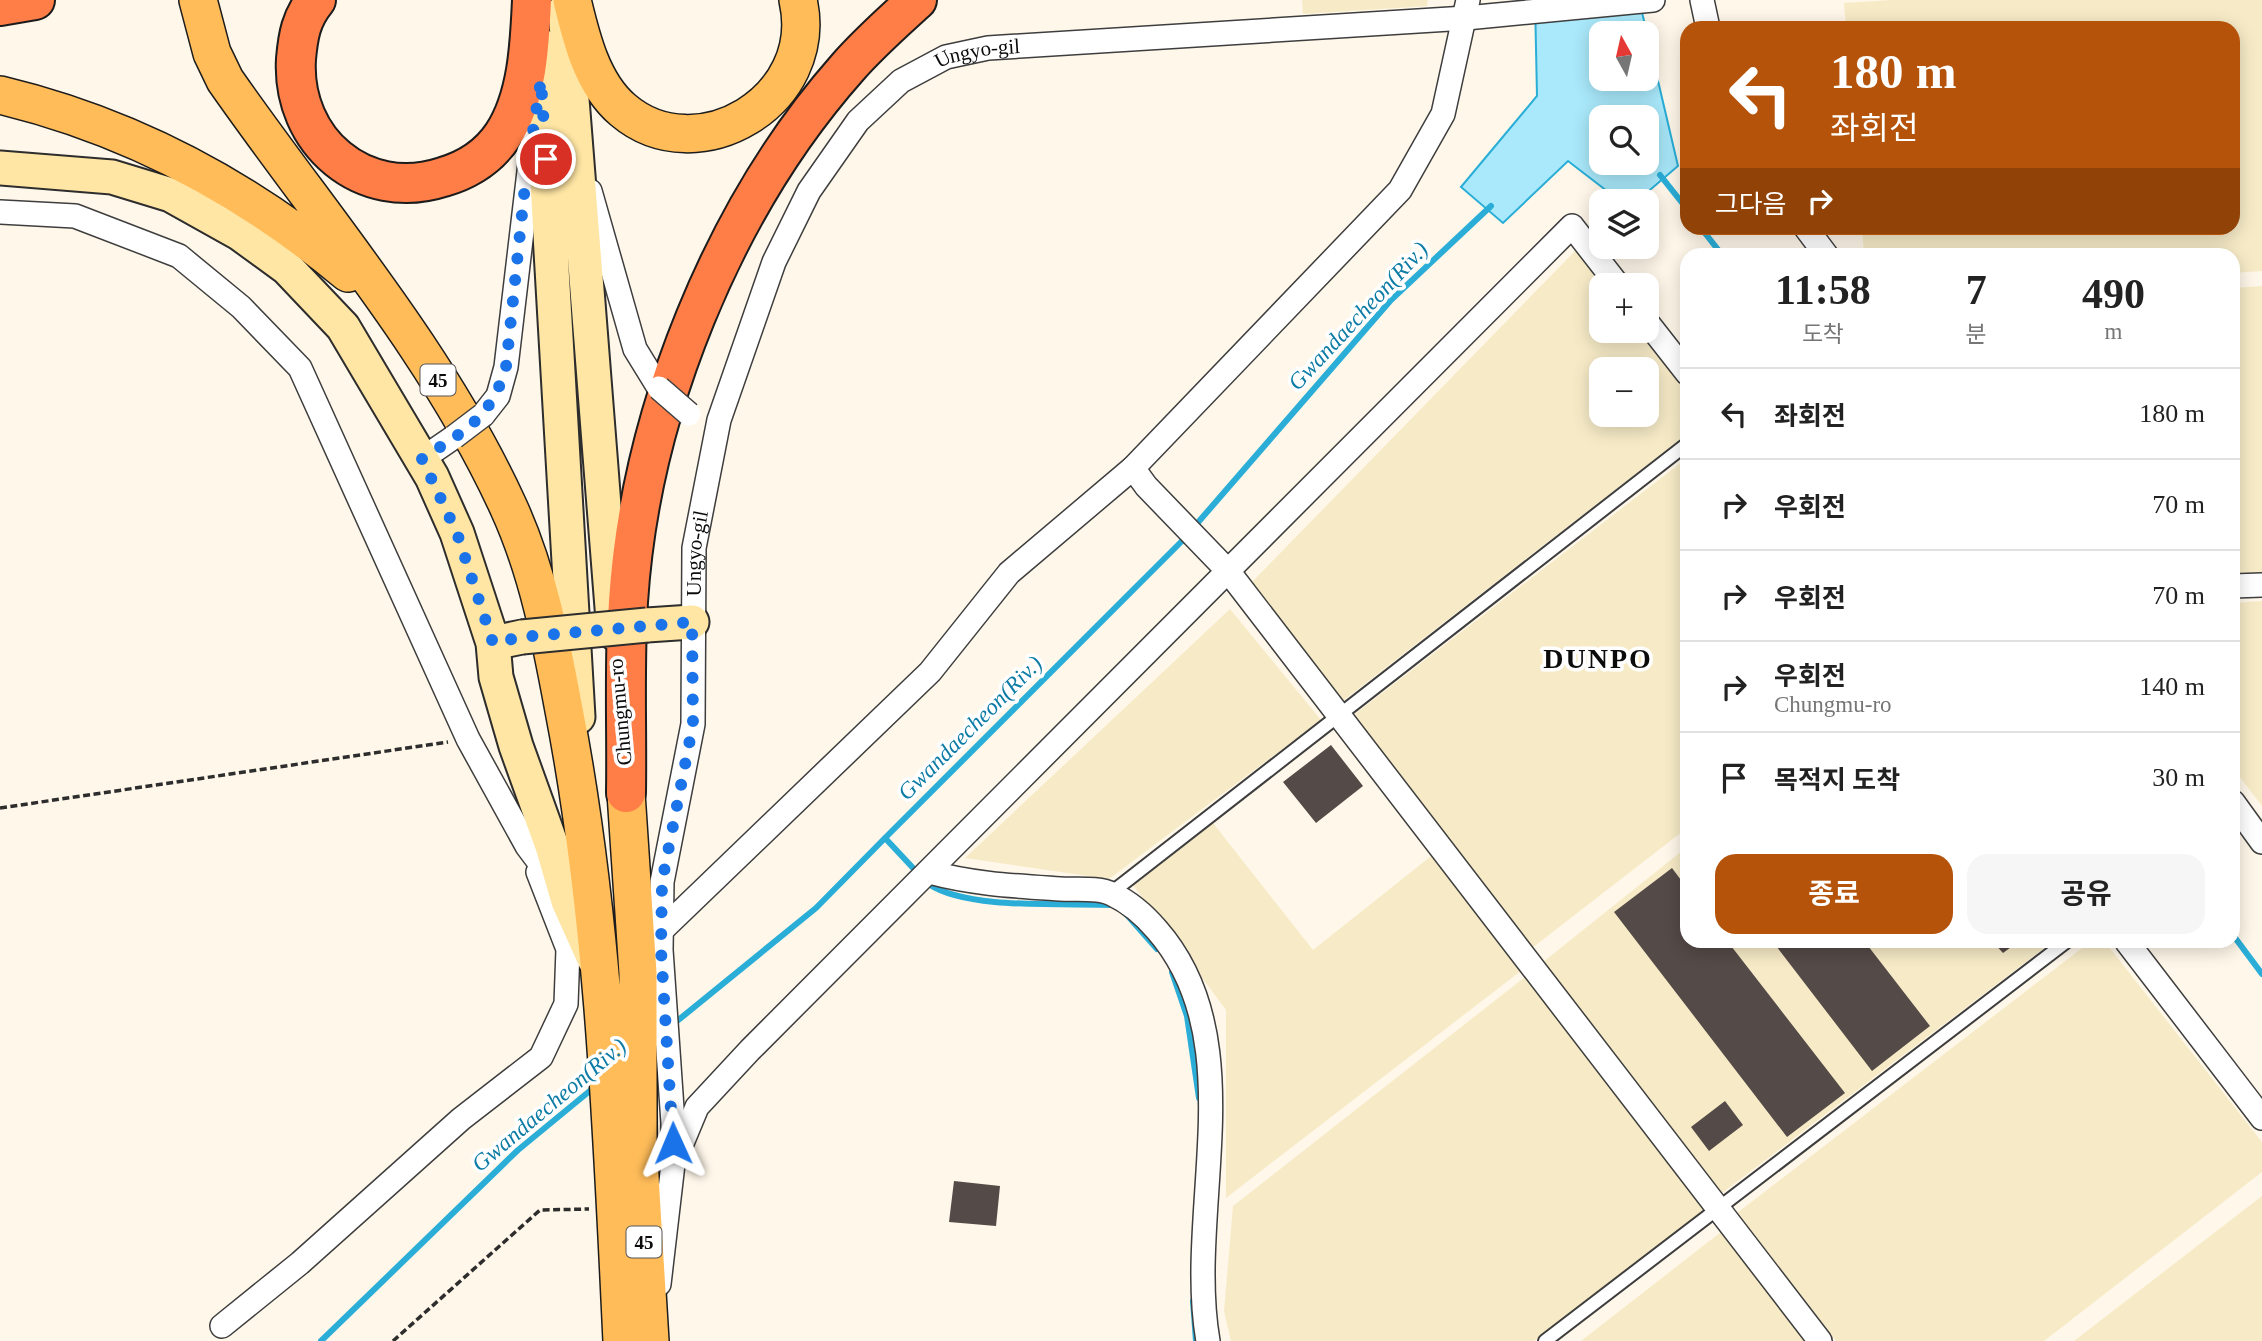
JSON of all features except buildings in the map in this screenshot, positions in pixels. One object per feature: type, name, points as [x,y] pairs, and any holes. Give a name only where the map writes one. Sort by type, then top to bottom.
[{"type":"highway","points":[[0,6],[35,0]]},
{"type":"highway","points":[[316,0],[301,24],[297,44],[297,85],[306,121],[317,138],[346,166],[388,183],[411,184],[443,177],[474,163],[504,134],[522,88],[534,0]]},
{"type":"highway","name":"45","points":[[626,793],[628,601],[647,468],[660,413],[714,275],[746,211],[785,148],[849,66],[917,0]]},
{"type":"main road","name":"45","points":[[198,0],[212,53],[226,80],[422,354],[482,453],[509,509],[542,599],[582,804]]},
{"type":"main road","points":[[572,0],[588,57],[611,97],[638,121],[674,132],[693,132],[735,123],[771,100],[786,80],[797,57],[802,25],[798,0]]},
{"type":"main road","points":[[0,95],[107,128],[163,152],[241,195],[319,249],[358,282],[422,354]]},
{"type":"main road","name":"Chungmu-ro","points":[[622,1341],[616,1212],[654,951],[626,793]]},
{"type":"main road","name":"Chungmu-ro","points":[[582,804],[600,987],[650,1341]]},
{"type":"street","name":"Chungmu-ro","points":[[534,0],[541,80],[582,804]]},
{"type":"street","name":"Chungmu-ro","points":[[564,0],[626,793]]},
{"type":"street","name":"Ungyo-gil","points":[[673,1164],[673,1122],[654,951],[662,882],[693,724],[694,548],[719,420],[774,262],[809,191],[858,121],[901,81],[946,57],[988,48],[1471,11],[1653,0]]},
{"type":"street","points":[[1702,0],[1706,21]]},
{"type":"street","points":[[654,951],[930,671],[1009,573],[1140,477],[1401,190],[1443,114],[1471,11]]},
{"type":"street","points":[[422,459],[483,415],[498,396],[506,367],[526,176],[541,80]]},
{"type":"street","points":[[574,136],[635,349],[659,388],[689,414],[719,420]]},
{"type":"street","points":[[0,168],[112,177],[171,195],[239,233],[287,268],[343,327],[422,459],[508,640],[496,677],[516,746],[600,987]]},
{"type":"street","points":[[0,212],[75,216],[179,256],[241,307],[300,368],[468,739],[527,846],[568,949],[566,1004],[541,1057],[461,1119],[300,1264],[222,1326]]},
{"type":"street","points":[[650,1341],[673,1164],[697,1107],[1224,567],[1572,226],[1609,273]]},
{"type":"street","points":[[1659,337],[1680,364]]},
{"type":"street","points":[[1140,477],[1224,567],[1820,1341]]},
{"type":"street","points":[[2240,586],[2262,584]]},
{"type":"street","points":[[508,640],[692,622]]},
{"type":"street","points":[[2240,812],[2262,842]]},
{"type":"street","points":[[527,846],[568,901]]},
{"type":"street","points":[[929,872],[967,882],[1111,893],[1147,918],[1187,970],[1197,1006],[1211,1100],[1205,1258],[1208,1341]]},
{"type":"street","points":[[2132,948],[2262,1118]]},
{"type":"lane","points":[[1111,893],[1338,712],[1680,449]]},
{"type":"lane","points":[[1545,1341],[2058,948]]},
{"type":"path","points":[[0,808],[468,739]]},
{"type":"path","points":[[393,1341],[540,1210],[570,1208],[616,1212]]},
{"type":"shaded area","points":[[1302,0],[1428,0],[1427,6],[1303,14]]},
{"type":"shaded area","points":[[1892,0],[2262,0],[2262,271],[2240,273],[2240,248],[1863,248],[1863,235],[2240,235],[2240,21],[1845,21],[1844,3]]},
{"type":"shaded area","points":[[1577,249],[1596,273],[1589,273],[1589,343],[1653,343],[1680,377],[1680,439],[1340,703],[1251,583]]},
{"type":"shaded area","points":[[2262,286],[2262,578],[2240,580],[2240,288]]},
{"type":"shaded area","points":[[1680,463],[1680,833],[1532,948],[1351,717]]},
{"type":"shaded area","points":[[2262,601],[2262,806],[2240,777],[2240,603]]},
{"type":"shaded area","points":[[1230,609],[1321,720],[1109,879],[965,858]]},
{"type":"shaded area","points":[[1213,823],[1313,950],[1435,853],[1526,967],[1226,1198],[1226,1010],[1133,885]]},
{"type":"shaded area","points":[[1680,853],[1680,948],[2044,948],[1722,1193],[1543,962]]},
{"type":"shaded area","points":[[2082,948],[2110,948],[2262,1142],[2262,1172],[2044,1341],[1836,1341],[1737,1213]]},
{"type":"shaded area","points":[[1525,977],[1712,1210],[1534,1341],[1231,1341],[1224,1311],[1233,1206]]},
{"type":"shaded area","points":[[2262,1196],[2262,1341],[2074,1341]]},
{"type":"shaded area","points":[[1721,1232],[1809,1341],[1581,1341]]},
{"type":"water","points":[[1535,0],[1639,0],[1644,21],[1589,21],[1589,91],[1659,91],[1659,85],[1678,166],[1651,189],[1604,189],[1568,161],[1503,223],[1461,187],[1537,96]]},
{"type":"waterway","points":[[1660,175],[1680,200]]},
{"type":"waterway","name":"Gwandaecheon(Riv.)","points":[[671,1026],[816,908],[1181,542],[1391,300],[1491,206]]},
{"type":"waterway","points":[[1706,235],[1717,248]]},
{"type":"waterway","points":[[885,838],[914,869]]},
{"type":"waterway","points":[[929,884],[946,892],[991,902],[1113,905]]},
{"type":"waterway","points":[[1127,915],[1157,949]]},
{"type":"waterway","points":[[2240,944],[2262,974]]},
{"type":"waterway","points":[[1172,972],[1187,1016],[1199,1098]]},
{"type":"waterway","name":"Gwandaecheon(Riv.)","points":[[321,1341],[518,1150],[597,1085]]},
{"type":"waterway","points":[[1193,1301],[1196,1341]]},
{"type":"district","name":"DUNPO","points":[[1598,658]]},
{"type":"route","points":[[546,159],[541,80],[526,176],[506,367],[498,396],[483,415],[422,459],[457,533],[493,643],[522,637],[692,622],[693,724],[662,882],[661,950],[673,1143]]}]
